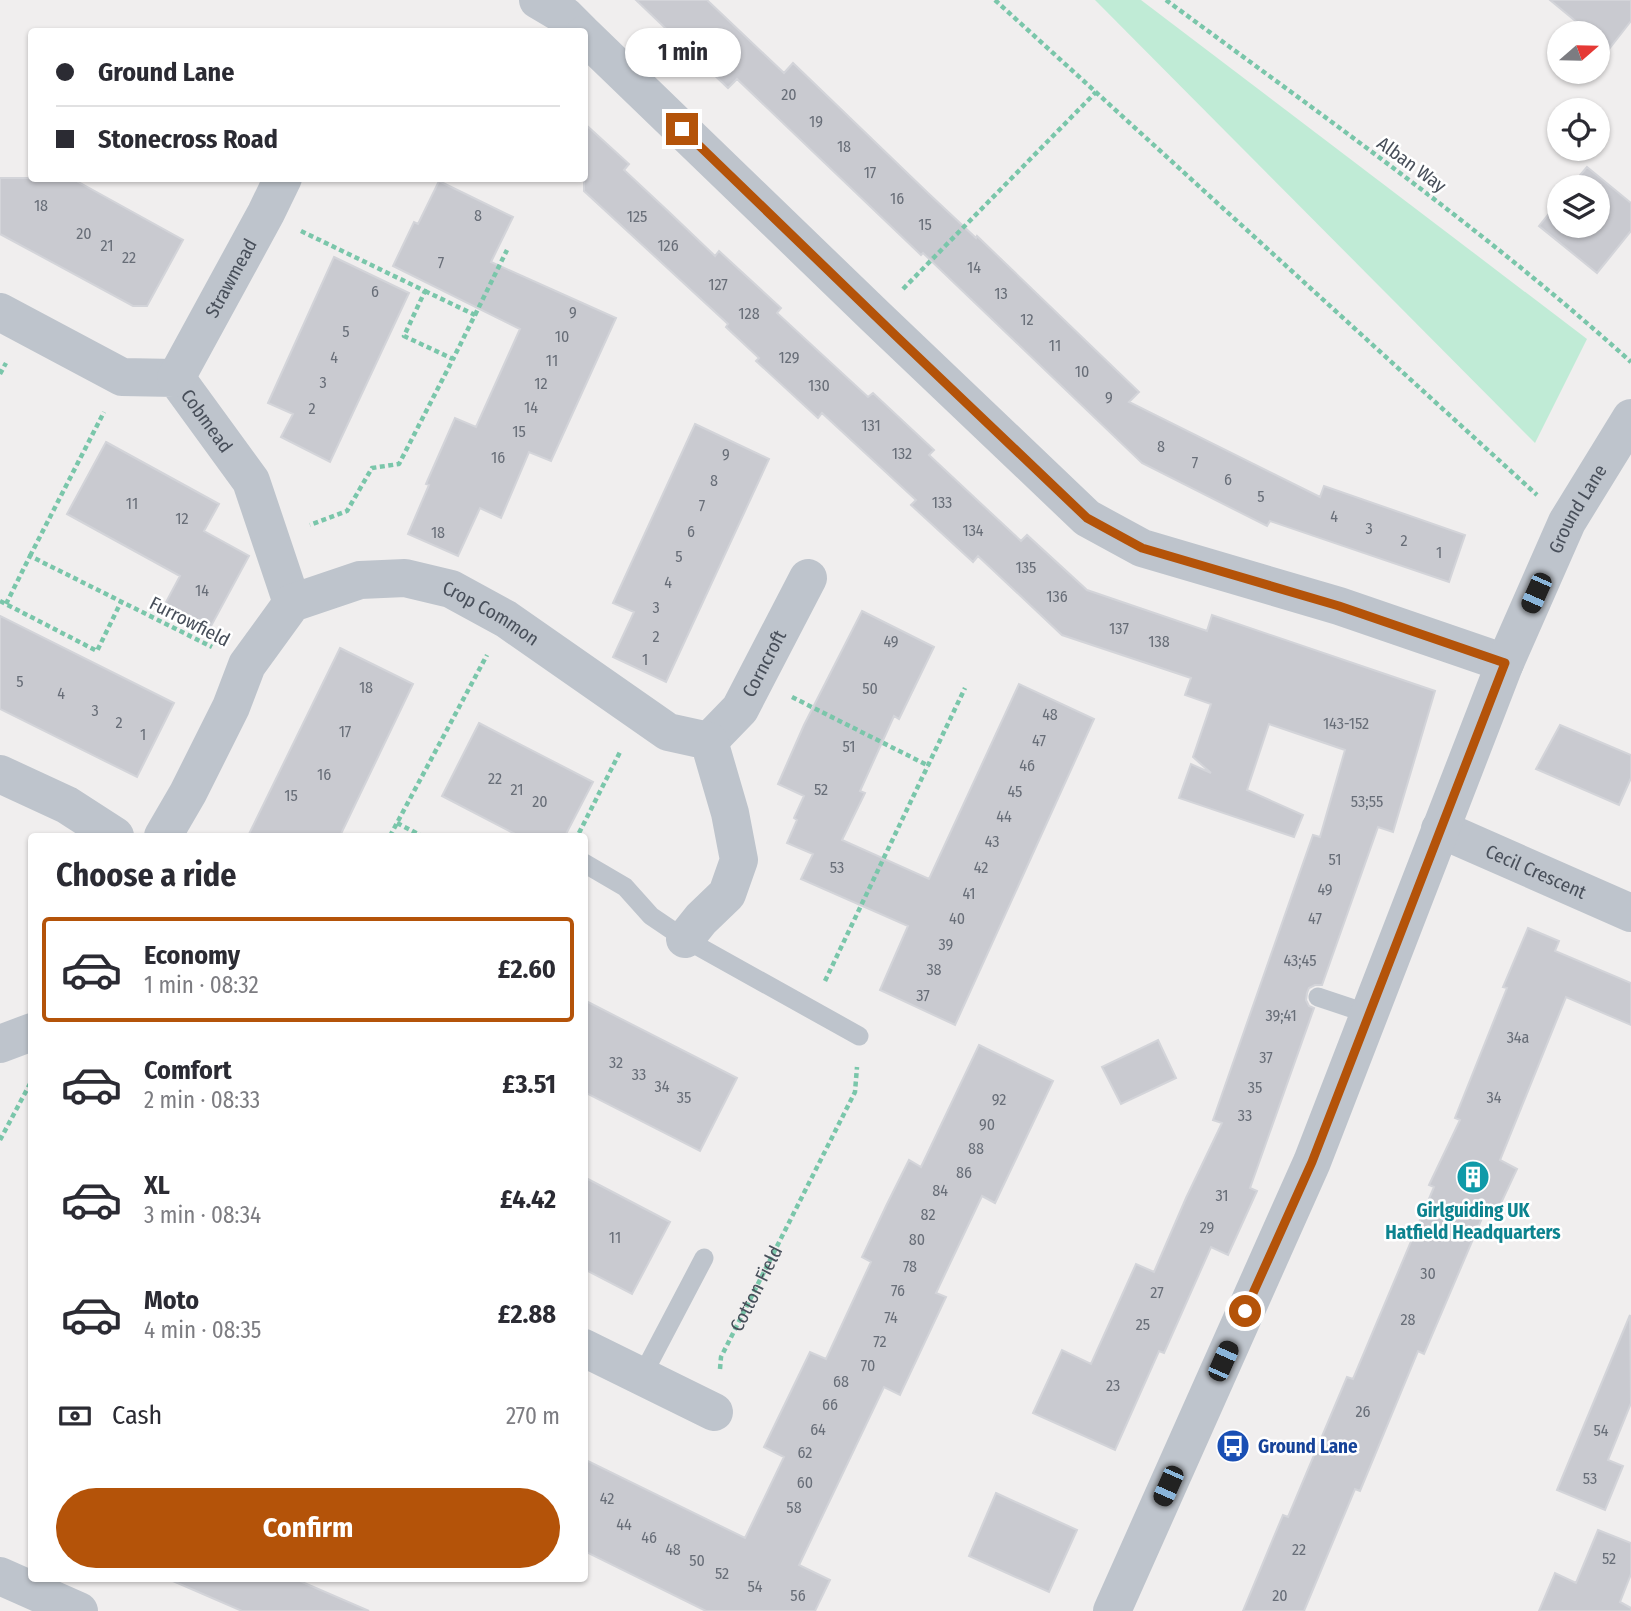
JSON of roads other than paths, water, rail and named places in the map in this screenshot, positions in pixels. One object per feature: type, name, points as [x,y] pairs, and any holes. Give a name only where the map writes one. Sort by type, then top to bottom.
[{"type":"street","points":[[538,0],[565,16],[578,28]]},
{"type":"street","points":[[588,38],[1087,518],[1142,548],[1339,606],[1505,663]]},
{"type":"street","name":"Strawmead","points":[[176,378],[281,182]]},
{"type":"street","name":"Cobmead","points":[[0,312],[122,377],[176,378],[251,481],[292,603]]},
{"type":"street","name":"Ground Lane","points":[[1112,1611],[1312,1162],[1505,663],[1567,522],[1631,418]]},
{"type":"street","name":"Crop Common","points":[[292,603],[360,580],[405,578],[451,589],[506,620],[668,732],[709,741]]},
{"type":"street","name":"Corncroft","points":[[709,741],[740,709],[808,578]]},
{"type":"street","points":[[165,833],[188,793],[230,707],[247,665],[292,603]]},
{"type":"street","points":[[685,939],[727,894],[739,860],[730,813],[709,741]]},
{"type":"street","points":[[0,774],[67,805],[110,833]]},
{"type":"street","name":"Cecil Crescent","points":[[1440,829],[1631,913]]},
{"type":"street","points":[[0,1044],[28,1034]]},
{"type":"street","points":[[588,1350],[714,1412]]},
{"type":"street","points":[[0,1576],[79,1611]]},
{"type":"lane","points":[[588,865],[625,887],[651,916],[685,939],[859,1035]]},
{"type":"lane","points":[[1318,996],[1369,1014]]},
{"type":"lane","points":[[642,1376],[704,1258]]},
{"type":"place","name":"Girlguiding UK Hatfield Headquarters","points":[[1473,1177]]},
{"type":"place","name":"Ground Lane","points":[[1233,1446]]}]
